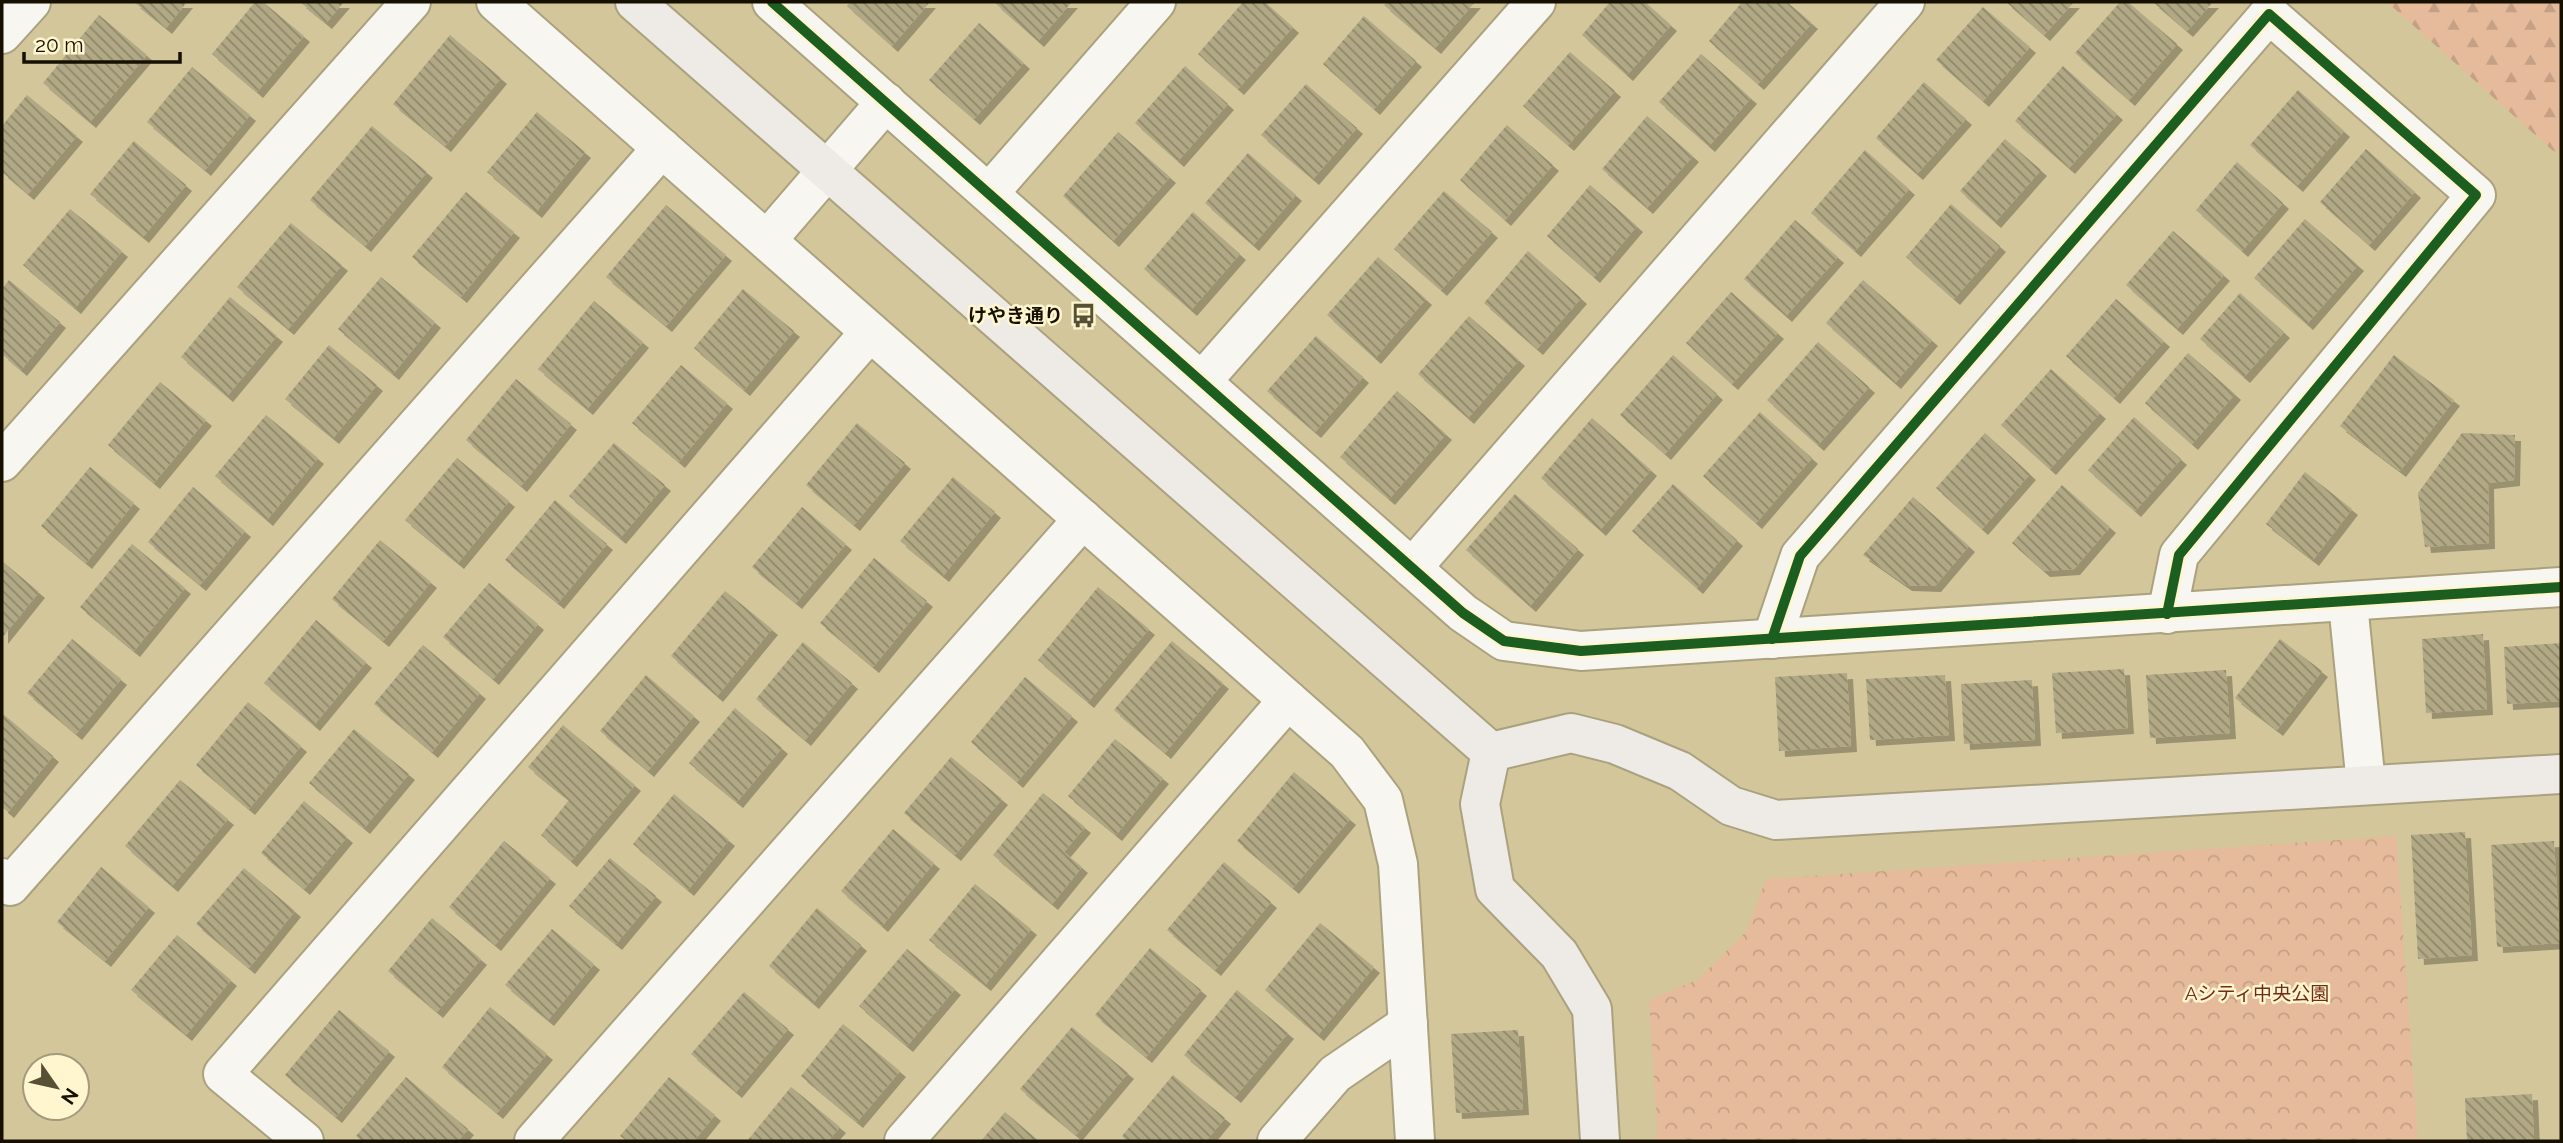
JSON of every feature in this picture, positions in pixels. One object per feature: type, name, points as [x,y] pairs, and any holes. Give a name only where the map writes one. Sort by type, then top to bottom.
[{"type":"street","points":[[2,34],[31,2]]},
{"type":"street","points":[[2,462],[411,2]]},
{"type":"street","points":[[496,2],[1348,752],[1383,800],[1398,864],[1415,1141]]},
{"type":"street","points":[[635,2],[1491,752]]},
{"type":"street","points":[[989,194],[1156,2]]},
{"type":"street","points":[[1202,381],[1536,2]]},
{"type":"street","points":[[1412,568],[1905,2]]},
{"type":"street","points":[[777,3],[1463,613],[1504,641],[1581,651],[2561,587]]},
{"type":"street","points":[[1772,639],[1800,556],[2269,14],[2476,195],[2179,555],[2167,614]]},
{"type":"street","points":[[767,240],[886,102]]},
{"type":"street","points":[[2,878],[10,886],[662,148]]},
{"type":"street","points":[[304,1141],[223,1074],[870,332]]},
{"type":"street","points":[[534,1141],[1083,519]]},
{"type":"street","points":[[2348,603],[2366,785]]},
{"type":"street","points":[[904,1141],[1288,700]]},
{"type":"street","points":[[1491,752],[1570,733],[1615,744],[1680,771],[1731,806],[1776,820],[2561,774]]},
{"type":"street","points":[[1491,752],[1480,804],[1494,889],[1559,954],[1592,1009],[1600,1141]]},
{"type":"street","points":[[1277,1141],[1335,1074],[1408,1024]]},
{"type":"green space","points":[[2387,2],[2561,2],[2561,154],[2552,150]]},
{"type":"green space","name":"Aシティ中央公園","points":[[2396,836],[2418,1141],[1658,1141],[1649,1000],[1697,980],[1746,932],[1766,879]]},
{"type":"building","points":[[134,2],[187,2],[166,28]]},
{"type":"building","points":[[255,2],[263,2],[304,36],[257,92],[212,54]]},
{"type":"building","points":[[300,2],[344,2],[326,23]]},
{"type":"building","points":[[850,2],[930,2],[892,46],[847,6]]},
{"type":"building","points":[[996,2],[1072,2],[1038,41]]},
{"type":"building","points":[[1243,2],[1265,2],[1293,27],[1238,89],[1198,54]]},
{"type":"building","points":[[1387,2],[1475,2],[1435,48],[1384,5]]},
{"type":"building","points":[[1610,2],[1645,2],[1671,25],[1627,75],[1582,35]]},
{"type":"building","points":[[1742,2],[1787,2],[1812,23],[1758,84],[1709,41]]},
{"type":"building","points":[[2006,2],[2074,2],[2044,35]]},
{"type":"building","points":[[2120,2],[2128,2],[2177,44],[2129,100],[2075,53]]},
{"type":"building","points":[[2153,2],[2213,2],[2187,31]]},
{"type":"building","points":[[1983,7],[2030,47],[1983,101],[1936,60]]},
{"type":"building","points":[[99,15],[147,55],[90,122],[43,83]]},
{"type":"building","points":[[1364,16],[1416,61],[1374,109],[1323,64]]},
{"type":"building","points":[[979,23],[1024,63],[974,119],[929,80]]},
{"type":"building","points":[[450,35],[501,78],[445,146],[393,104]]},
{"type":"building","points":[[1570,52],[1615,91],[1568,145],[1523,106]]},
{"type":"building","points":[[1701,54],[1751,98],[1709,146],[1659,102]]},
{"type":"building","points":[[1185,66],[1228,104],[1178,161],[1135,123]]},
{"type":"building","points":[[2063,66],[2117,114],[2069,168],[2015,121]]},
{"type":"building","points":[[192,67],[250,115],[205,170],[147,122]]},
{"type":"building","points":[[1924,82],[1966,119],[1917,174],[1876,138]]},
{"type":"building","points":[[1306,84],[1357,128],[1313,179],[1261,135]]},
{"type":"building","points":[[2298,90],[2344,131],[2297,186],[2250,145]]},
{"type":"building","points":[[27,95],[77,136],[28,194],[2,172],[2,126]]},
{"type":"building","points":[[537,112],[585,152],[536,212],[487,172]]},
{"type":"building","points":[[1647,116],[1693,156],[1647,208],[1602,169]]},
{"type":"building","points":[[1507,125],[1553,165],[1505,220],[1460,180]]},
{"type":"building","points":[[372,126],[427,172],[365,246],[310,200]]},
{"type":"building","points":[[1118,132],[1170,177],[1113,241],[1063,196]]},
{"type":"building","points":[[2005,139],[2041,170],[1995,222],[1960,191]]},
{"type":"building","points":[[134,141],[186,185],[143,237],[90,194]]},
{"type":"building","points":[[2366,149],[2415,192],[2369,245],[2320,202]]},
{"type":"building","points":[[1865,150],[1909,189],[1855,251],[1811,213]]},
{"type":"building","points":[[1248,153],[1296,195],[1253,245],[1205,203]]},
{"type":"building","points":[[2237,162],[2283,203],[2242,251],[2196,210]]},
{"type":"building","points":[[1590,185],[1637,226],[1594,277],[1547,236]]},
{"type":"building","points":[[1444,191],[1492,232],[1441,290],[1394,249]]},
{"type":"building","points":[[466,192],[514,232],[461,297],[412,257]]},
{"type":"building","points":[[1951,204],[2000,246],[1954,299],[1906,257]]},
{"type":"building","points":[[666,205],[726,255],[666,326],[606,277]]},
{"type":"building","points":[[70,209],[122,251],[75,308],[23,265]]},
{"type":"building","points":[[1193,212],[1240,254],[1191,310],[1144,269]]},
{"type":"building","points":[[2305,219],[2358,265],[2307,324],[2254,278]]},
{"type":"building","points":[[1795,220],[1838,257],[1786,316],[1744,279]]},
{"type":"building","points":[[291,223],[342,265],[288,329],[237,287]]},
{"type":"building","points":[[2173,231],[2224,275],[2177,329],[2126,285]]},
{"type":"building","points":[[1528,251],[1581,298],[1537,349],[1484,303]]},
{"type":"building","points":[[1378,257],[1426,299],[1375,358],[1327,315]]},
{"type":"building","points":[[381,277],[435,322],[393,374],[338,329]]},
{"type":"building","points":[[9,280],[60,322],[21,370],[2,354],[2,289]]},
{"type":"building","points":[[1863,280],[1932,340],[1895,383],[1826,323]]},
{"type":"building","points":[[743,289],[794,331],[744,390],[694,348]]},
{"type":"building","points":[[1731,292],[1778,333],[1732,384],[1686,343]]},
{"type":"building","points":[[2240,293],[2284,332],[2244,377],[2200,339]]},
{"type":"building","points":[[230,297],[277,336],[227,396],[181,357]]},
{"type":"building","points":[[2116,299],[2164,341],[2114,398],[2066,356]]},
{"type":"building","points":[[594,301],[643,342],[587,409],[538,369]]},
{"type":"building","points":[[1469,316],[1519,360],[1468,418],[1418,374]]},
{"type":"building","points":[[1316,336],[1363,377],[1315,432],[1267,391]]},
{"type":"building","points":[[1818,342],[1869,387],[1818,445],[1767,400]]},
{"type":"building","points":[[329,345],[377,385],[333,438],[285,399]]},
{"type":"building","points":[[2188,353],[2235,394],[2192,444],[2145,403]]},
{"type":"building","points":[[1673,355],[1717,394],[1665,454],[1620,415]]},
{"type":"building","points":[[2394,355],[2454,400],[2400,471],[2340,426]]},
{"type":"building","points":[[681,365],[727,403],[679,462],[632,423]]},
{"type":"building","points":[[2051,369],[2100,413],[2050,469],[2001,425]]},
{"type":"building","points":[[516,379],[571,424],[521,486],[466,440]]},
{"type":"building","points":[[160,382],[206,420],[154,483],[108,445]]},
{"type":"building","points":[[1397,391],[1446,434],[1389,499],[1340,457]]},
{"type":"building","points":[[1760,412],[1812,458],[1756,523],[1703,476]]},
{"type":"building","points":[[266,415],[318,458],[267,520],[215,476]]},
{"type":"building","points":[[2134,417],[2181,459],[2135,511],[2088,470]]},
{"type":"building","points":[[1592,418],[1651,470],[1600,530],[1541,478]]},
{"type":"building","points":[[857,423],[905,463],[854,525],[806,485]]},
{"type":"building","points":[[1985,433],[2030,474],[1982,529],[1936,488]]},
{"type":"building","points":[[2462,433],[2515,435],[2514,480],[2488,483],[2489,543],[2425,547],[2418,493]]},
{"type":"building","points":[[614,443],[665,485],[620,538],[569,496]]},
{"type":"building","points":[[457,458],[509,501],[458,563],[405,520]]},
{"type":"building","points":[[90,467],[134,503],[86,563],[41,526]]},
{"type":"building","points":[[2305,472],[2352,509],[2313,560],[2266,524]]},
{"type":"building","points":[[953,477],[995,512],[943,576],[900,541]]},
{"type":"building","points":[[1673,484],[1737,540],[1697,588],[1632,531]]},
{"type":"building","points":[[2062,485],[2110,527],[2074,569],[2044,571],[2012,543]]},
{"type":"building","points":[[193,487],[245,531],[200,585],[148,542]]},
{"type":"building","points":[[1515,494],[1578,549],[1530,606],[1466,550]]},
{"type":"building","points":[[1913,497],[1969,546],[1935,586],[1906,585],[1863,555]]},
{"type":"building","points":[[555,500],[607,544],[558,603],[505,560]]},
{"type":"building","points":[[802,507],[846,544],[796,603],[752,567]]},
{"type":"building","points":[[380,540],[431,582],[383,641],[332,599]]},
{"type":"building","points":[[132,544],[185,588],[134,651],[80,607]]},
{"type":"building","points":[[874,558],[927,601],[873,667],[820,623]]},
{"type":"building","points":[[2,561],[39,592],[2,638]]},
{"type":"building","points":[[489,583],[538,624],[493,679],[443,637]]},
{"type":"building","points":[[1098,587],[1149,629],[1088,702],[1038,660]]},
{"type":"building","points":[[725,591],[772,629],[717,696],[671,656]]},
{"type":"building","points":[[316,620],[366,662],[314,725],[264,683]]},
{"type":"building","points":[[2483,634],[2487,709],[2426,713],[2422,639]]},
{"type":"building","points":[[72,639],[121,679],[76,734],[27,693]]},
{"type":"building","points":[[2280,639],[2322,671],[2277,730],[2235,698]]},
{"type":"building","points":[[1172,641],[1223,683],[1165,753],[1114,710]]},
{"type":"building","points":[[803,642],[852,683],[805,740],[756,699]]},
{"type":"building","points":[[2561,643],[2561,701],[2507,704],[2504,647]]},
{"type":"building","points":[[423,645],[480,693],[432,752],[374,704]]},
{"type":"building","points":[[2124,669],[2128,728],[2056,733],[2052,673]]},
{"type":"building","points":[[2226,670],[2230,733],[2150,738],[2146,675]]},
{"type":"building","points":[[1847,673],[1851,746],[1779,751],[1775,677]]},
{"type":"building","points":[[646,675],[694,716],[648,771],[600,731]]},
{"type":"building","points":[[1945,675],[1949,735],[1870,740],[1866,679]]},
{"type":"building","points":[[1025,677],[1072,716],[1017,782],[971,742]]},
{"type":"building","points":[[2032,680],[2035,740],[1964,744],[1961,684]]},
{"type":"building","points":[[248,702],[301,746],[249,809],[196,765]]},
{"type":"building","points":[[735,708],[782,748],[737,802],[689,763]]},
{"type":"building","points":[[2,713],[53,756],[8,812],[2,807]]},
{"type":"building","points":[[563,725],[635,785],[571,861],[541,835],[569,800],[528,767]]},
{"type":"building","points":[[354,729],[409,774],[364,828],[309,783]]},
{"type":"building","points":[[1115,739],[1163,778],[1116,835],[1068,796]]},
{"type":"building","points":[[951,757],[1002,799],[955,855],[904,813]]},
{"type":"building","points":[[1294,772],[1350,819],[1293,888],[1237,841]]},
{"type":"building","points":[[180,780],[228,819],[172,886],[125,846]]},
{"type":"building","points":[[1043,793],[1085,827],[1064,852],[1082,867],[1052,904],[993,855]]},
{"type":"building","points":[[674,794],[729,840],[688,890],[633,844]]},
{"type":"building","points":[[304,801],[347,837],[304,889],[261,853]]},
{"type":"building","points":[[893,829],[934,863],[882,926],[841,891]]},
{"type":"building","points":[[2465,832],[2472,955],[2418,959],[2411,835]]},
{"type":"building","points":[[504,841],[550,878],[495,945],[449,907]]},
{"type":"building","points":[[2554,841],[2560,943],[2497,947],[2491,845]]},
{"type":"building","points":[[610,858],[656,896],[616,944],[569,906]]},
{"type":"building","points":[[1224,862],[1271,902],[1215,970],[1167,930]]},
{"type":"building","points":[[101,867],[149,907],[105,961],[57,922]]},
{"type":"building","points":[[244,868],[295,911],[249,968],[196,924]]},
{"type":"building","points":[[975,884],[1031,929],[985,985],[929,940]]},
{"type":"building","points":[[817,908],[861,945],[813,1003],[769,966]]},
{"type":"building","points":[[432,918],[481,959],[437,1012],[388,971]]},
{"type":"building","points":[[1320,923],[1374,967],[1318,1035],[1265,990]]},
{"type":"building","points":[[552,929],[594,964],[548,1020],[505,985]]},
{"type":"building","points":[[177,935],[231,980],[186,1035],[131,990]]},
{"type":"building","points":[[1150,948],[1201,990],[1146,1057],[1095,1015]]},
{"type":"building","points":[[907,949],[955,989],[907,1046],[859,1006]]},
{"type":"building","points":[[1237,990],[1288,1033],[1235,1097],[1184,1055]]},
{"type":"building","points":[[744,992],[788,1029],[736,1092],[691,1054]]},
{"type":"building","points":[[490,1007],[547,1054],[497,1113],[442,1067]]},
{"type":"building","points":[[339,1010],[389,1051],[336,1117],[285,1075]]},
{"type":"building","points":[[843,1024],[900,1071],[857,1122],[801,1076]]},
{"type":"building","points":[[1072,1027],[1128,1073],[1076,1135],[1020,1089]]},
{"type":"building","points":[[1518,1030],[1523,1109],[1456,1113],[1451,1034]]},
{"type":"building","points":[[1173,1075],[1225,1118],[1206,1141],[1127,1141],[1122,1136]]},
{"type":"building","points":[[406,1077],[468,1129],[458,1141],[362,1141],[356,1136]]},
{"type":"building","points":[[669,1077],[715,1115],[694,1141],[627,1141],[620,1136]]},
{"type":"building","points":[[791,1087],[840,1127],[828,1141],[747,1141]]},
{"type":"building","points":[[2532,1094],[2534,1141],[2467,1141],[2465,1098]]},
{"type":"building","points":[[1005,1112],[1039,1141],[981,1141]]},
{"type":"cycle path","points":[[772,2],[1463,613],[1504,641],[1581,651],[2561,587]]},
{"type":"cycle path","points":[[1772,639],[1800,556],[2269,14],[2476,195],[2179,555],[2167,614]]},
{"type":"place","name":"けやき通り","points":[[1083,315]]}]
